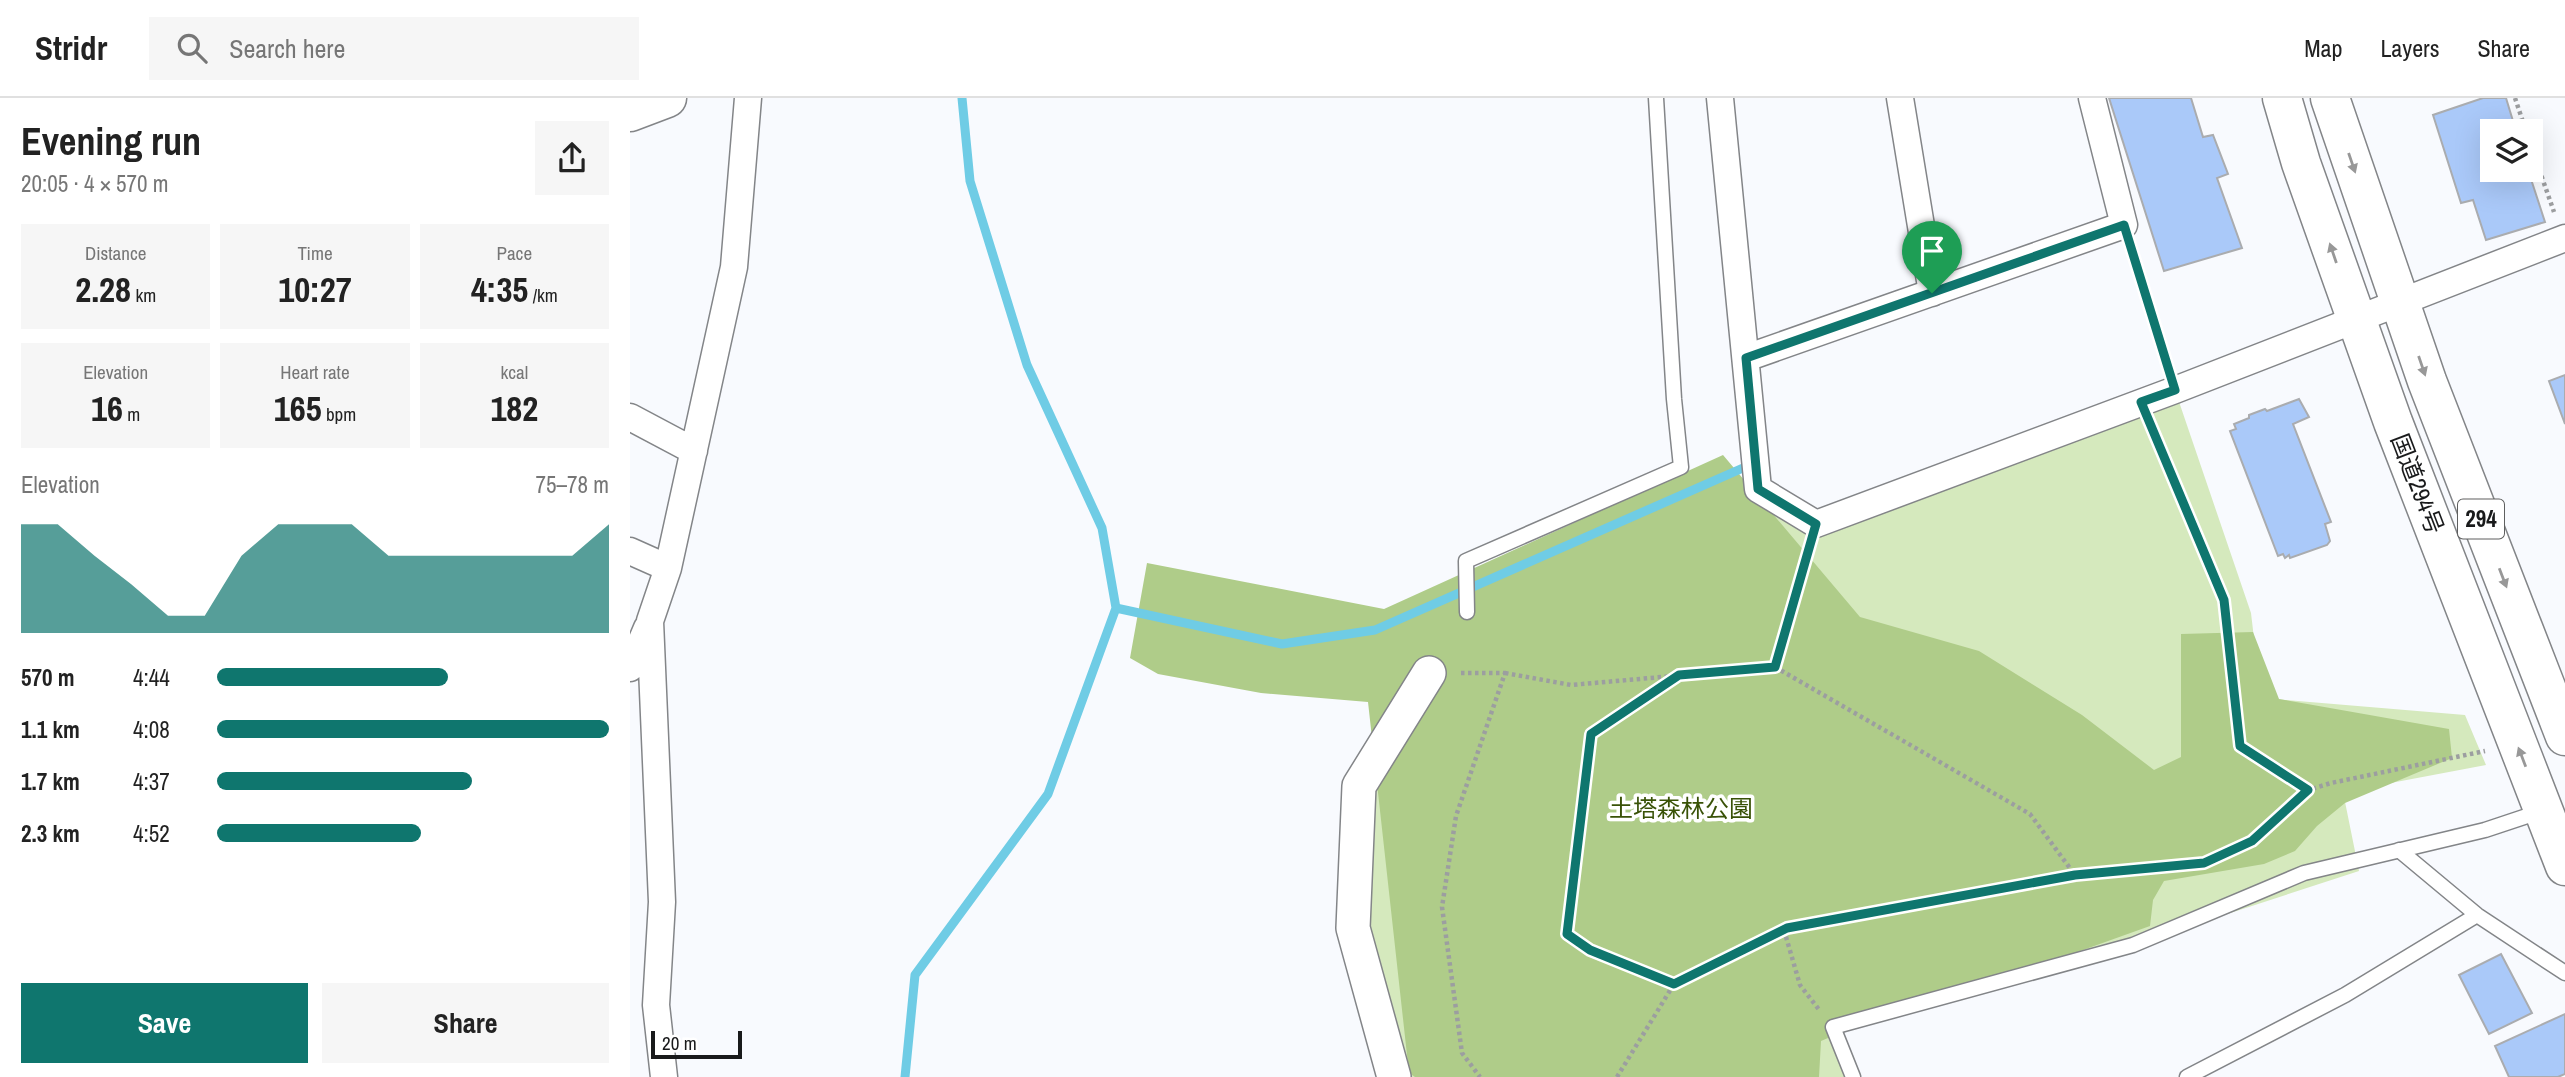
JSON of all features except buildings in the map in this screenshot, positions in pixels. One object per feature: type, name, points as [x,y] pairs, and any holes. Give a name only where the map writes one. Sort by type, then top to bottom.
[{"type":"highway","name":"国道294号","points":[[2281,98],[2355,318],[2565,866]]},
{"type":"highway","name":"国道294号","points":[[2330,98],[2427,381],[2565,736]]},
{"type":"street","points":[[630,668],[668,568],[734,267],[748,98]]},
{"type":"street","points":[[1720,98],[1758,489],[1816,524],[2175,390],[2564,238]]},
{"type":"street","points":[[1900,98],[1932,293]]},
{"type":"street","points":[[1746,358],[2124,225],[2091,98]]},
{"type":"street","points":[[630,417],[694,451]]},
{"type":"street","points":[[630,551],[668,568]]},
{"type":"street","points":[[650,621],[662,902],[656,1005],[664,1077]]},
{"type":"street","points":[[1394,1077],[1353,928],[1359,786],[1429,673]]},
{"type":"lane","points":[[1467,612],[1466,561],[1681,467],[1674,399],[1656,98]]},
{"type":"lane","points":[[1853,1077],[1833,1027],[2133,945],[2304,873],[2485,830],[2543,810]]},
{"type":"lane","points":[[2399,850],[2477,915],[2565,973]]},
{"type":"lane","points":[[2187,1077],[2344,995],[2477,915]]},
{"type":"path","points":[[2515,98],[2522,119]]},
{"type":"path","points":[[2543,180],[2564,238]]},
{"type":"path","points":[[2124,225],[2175,390]]},
{"type":"path","points":[[2141,402],[2224,600],[2240,746],[2308,790]]},
{"type":"path","points":[[1775,667],[1816,524]]},
{"type":"path","points":[[1429,673],[1505,673],[1571,685],[1775,667],[2030,814],[2075,875]]},
{"type":"path","points":[[1480,1077],[1462,1053],[1442,907],[1455,816],[1505,673]]},
{"type":"path","points":[[1674,984],[1590,950],[1567,934],[1591,734],[1679,675]]},
{"type":"path","points":[[1617,1077],[1674,984],[1784,930],[2075,875],[2204,863],[2252,841],[2308,790],[2493,749]]},
{"type":"path","points":[[1784,930],[1800,985],[1833,1027]]},
{"type":"green space","name":"土塔森林公園","points":[[2175,390],[2251,613],[2261,698],[2465,715],[2486,765],[2343,792],[2359,871],[2052,971],[1833,1027],[1853,1077],[1394,1077],[1359,947],[1359,786],[1758,489],[1816,524]]},
{"type":"green space","name":"土塔森林公園","points":[[1723,455],[1860,617],[1979,651],[2082,715],[2154,770],[2181,757],[2181,634],[2253,632],[2279,699],[2449,729],[2452,758],[2345,803],[2317,826],[2295,851],[2264,864],[2164,881],[2153,900],[2150,926],[1971,990],[1887,1013],[1821,1041],[1819,1077],[1415,1077],[1409,1073],[1368,702],[1261,693],[1158,674],[1130,658],[1147,563],[1384,609]]},
{"type":"waterway","points":[[962,98],[970,181],[1027,365],[1102,528],[1116,608],[1282,644],[1375,630],[1752,464]]},
{"type":"waterway","points":[[905,1077],[915,975],[1048,794],[1116,608]]},
{"type":"route","points":[[2124,225],[2175,390],[2141,402],[2224,600],[2240,746],[2308,790],[2252,841],[2204,863],[2075,875],[1787,928],[1674,984],[1590,950],[1567,934],[1591,734],[1679,675],[1775,667],[1816,524],[1758,489],[1746,358],[1932,293],[2124,225]]}]
